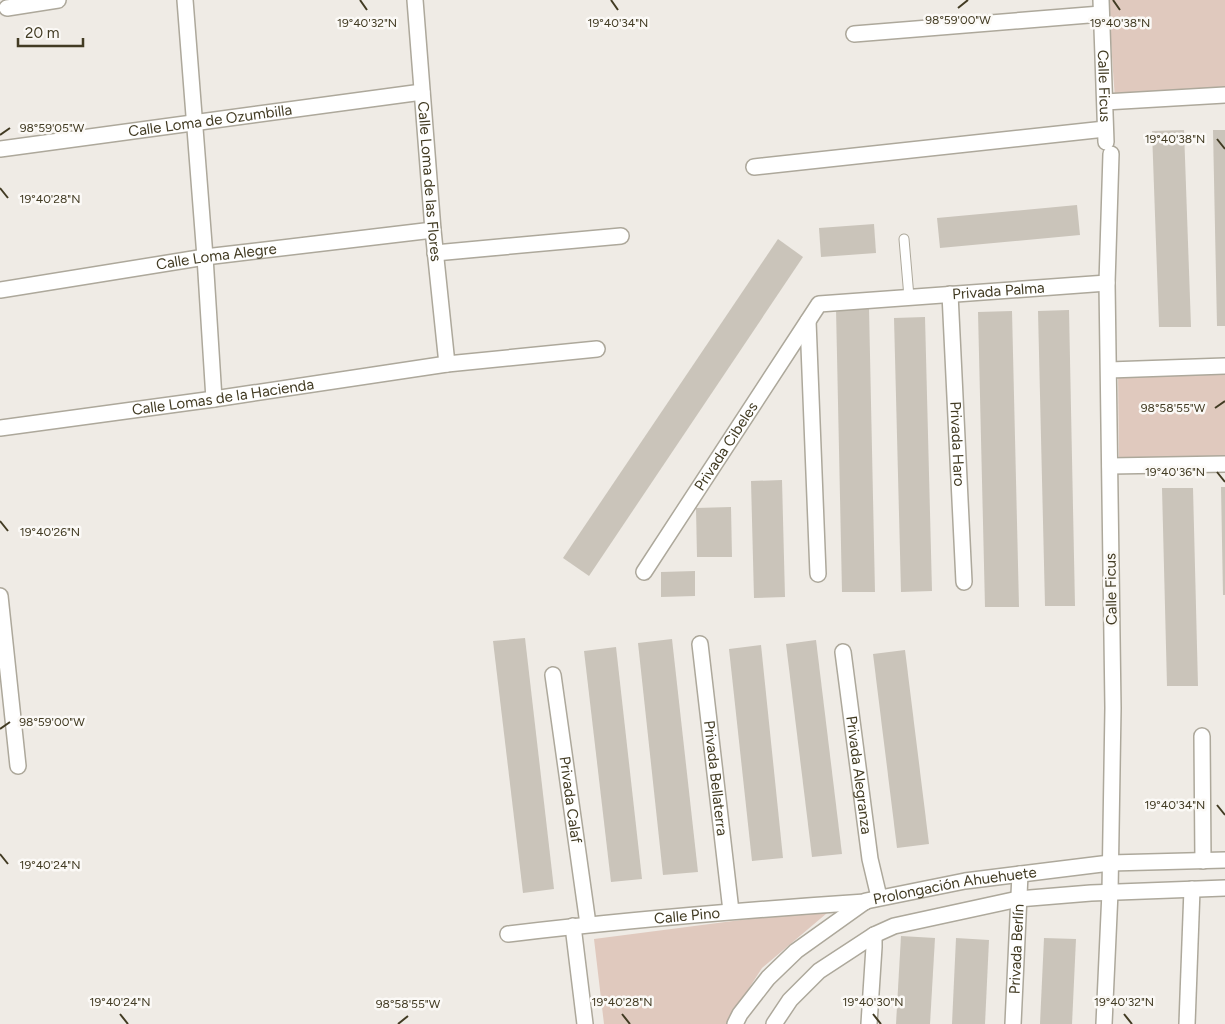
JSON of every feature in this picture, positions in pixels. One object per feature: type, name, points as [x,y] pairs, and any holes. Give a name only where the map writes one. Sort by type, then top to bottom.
[{"type":"street","points":[[7,8],[58,0]]},
{"type":"street","points":[[185,0],[196,123],[214,399]]},
{"type":"street","name":"Calle Loma de las Flores","points":[[415,0],[435,253],[447,364]]},
{"type":"street","points":[[854,34],[1101,7]]},
{"type":"street","name":"Calle Ficus","points":[[1101,7],[1107,142],[1113,708],[1110,892],[1104,1024]]},
{"type":"street","name":"Calle Loma de Ozumbilla","points":[[0,149],[422,92]]},
{"type":"street","points":[[1105,102],[1225,95]]},
{"type":"street","points":[[754,167],[1107,142]]},
{"type":"street","name":"Calle Loma Alegre","points":[[0,290],[205,257],[433,230]]},
{"type":"street","points":[[435,253],[621,236]]},
{"type":"street","name":"Privada Palma","points":[[890,298],[950,299],[1107,283]]},
{"type":"street","name":"Privada Cibeles","points":[[644,572],[819,304],[890,298]]},
{"type":"street","name":"Privada Haro","points":[[950,299],[964,582]]},
{"type":"street","points":[[808,321],[818,574]]},
{"type":"street","points":[[447,364],[597,348]]},
{"type":"street","name":"Calle Lomas de la Hacienda","points":[[0,428],[214,399],[447,364]]},
{"type":"street","points":[[1109,370],[1225,366]]},
{"type":"street","points":[[1110,466],[1225,464]]},
{"type":"street","points":[[0,596],[18,766]]},
{"type":"street","name":"Privada Bellaterra","points":[[700,644],[731,911]]},
{"type":"street","name":"Privada Alegranza","points":[[843,652],[870,859],[873,900]]},
{"type":"street","name":"Privada Calaf","points":[[553,675],[581,925],[585,1024]]},
{"type":"street","points":[[1202,736],[1202,861]]},
{"type":"street","name":"Prolongación Ahuehuete","points":[[735,1024],[740,1014],[768,978],[796,950],[873,900],[965,881],[1110,863],[1225,860]]},
{"type":"street","name":"Privada Berlín","points":[[1013,1024],[1020,874]]},
{"type":"street","name":"Prolongación Ahuehuete","points":[[774,1024],[790,1000],[819,971],[874,941],[894,926],[1018,899],[1110,892],[1225,888]]},
{"type":"street","points":[[1187,1024],[1192,889]]},
{"type":"street","name":"Calle Pino","points":[[508,934],[731,911],[873,900]]},
{"type":"street","points":[[869,1024],[874,941]]},
{"type":"lane","points":[[904,239],[909,297]]},
{"type":"shaded area","points":[[1108,0],[1225,0],[1225,94],[1115,99]]},
{"type":"shaded area","points":[[1225,367],[1225,464],[1119,465],[1118,371]]},
{"type":"shaded area","points":[[833,908],[762,968],[726,1024],[604,1024],[594,939]]},
{"type":"building","points":[[1184,130],[1191,327],[1159,327],[1152,131]]},
{"type":"building","points":[[1213,130],[1225,130],[1225,326],[1217,326]]},
{"type":"building","points":[[1077,205],[1080,235],[940,248],[937,218]]},
{"type":"building","points":[[874,224],[876,253],[821,257],[819,228]]},
{"type":"building","points":[[778,239],[803,257],[589,576],[563,558]]},
{"type":"building","points":[[836,308],[869,308],[875,592],[842,592]]},
{"type":"building","points":[[1069,310],[1075,606],[1045,606],[1038,311]]},
{"type":"building","points":[[1012,311],[1019,607],[985,607],[978,312]]},
{"type":"building","points":[[925,317],[932,591],[901,592],[894,318]]},
{"type":"building","points":[[782,480],[785,597],[754,598],[751,481]]},
{"type":"building","points":[[1221,487],[1225,487],[1225,595],[1223,595]]},
{"type":"building","points":[[1162,488],[1193,488],[1198,686],[1167,686]]},
{"type":"building","points":[[731,507],[732,557],[697,557],[696,508]]},
{"type":"building","points":[[695,571],[695,596],[661,597],[661,572]]},
{"type":"building","points":[[525,638],[554,889],[523,893],[493,641]]},
{"type":"building","points":[[672,639],[698,872],[663,875],[638,643]]},
{"type":"building","points":[[816,640],[842,854],[812,857],[786,644]]},
{"type":"building","points":[[761,645],[783,858],[752,861],[729,649]]},
{"type":"building","points":[[616,647],[642,879],[611,882],[584,651]]},
{"type":"building","points":[[905,650],[929,844],[897,848],[873,654]]},
{"type":"building","points":[[901,936],[935,938],[930,1024],[896,1024]]},
{"type":"building","points":[[956,938],[989,940],[985,1024],[952,1024]]},
{"type":"building","points":[[1044,938],[1076,939],[1072,1024],[1040,1024]]}]
